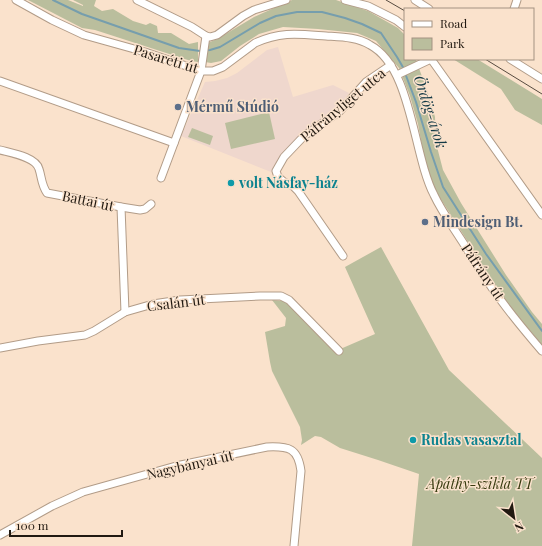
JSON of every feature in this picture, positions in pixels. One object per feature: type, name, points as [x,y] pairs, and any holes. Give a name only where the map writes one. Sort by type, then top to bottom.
[{"type":"street","name":"Pasaréti út","points":[[16,0],[52,20],[84,35],[145,52],[201,71],[213,71],[223,67],[255,43],[264,39],[284,34],[297,34],[344,37],[363,41],[377,49],[386,58],[397,75]]},
{"type":"street","points":[[137,0],[192,27],[206,36],[217,35],[254,10],[286,0]]},
{"type":"street","points":[[346,0],[370,3],[404,26]]},
{"type":"street","points":[[415,0],[427,8]]},
{"type":"street","points":[[161,178],[201,71],[206,36]]},
{"type":"street","points":[[397,75],[429,60]]},
{"type":"street","points":[[432,60],[542,215]]},
{"type":"street","points":[[512,60],[542,79]]},
{"type":"street","name":"Páfrányliget utca","points":[[343,256],[298,191],[280,180],[276,170],[284,157],[304,136],[340,112],[366,82],[391,65]]},
{"type":"street","name":"Páfrány út","points":[[397,75],[412,121],[427,179],[434,196],[488,282],[542,351]]},
{"type":"street","points":[[0,81],[174,144]]},
{"type":"street","name":"Battai út","points":[[0,150],[35,162],[39,167],[43,187],[47,193],[121,207],[125,312]]},
{"type":"street","points":[[121,207],[140,210],[145,209],[151,204]]},
{"type":"street","name":"Csalán út","points":[[0,348],[85,335],[125,312],[153,304],[180,300],[281,296],[289,300],[338,350]]},
{"type":"street","name":"Nagybányai út","points":[[0,535],[52,506],[83,492],[176,466],[267,447],[278,447],[288,448],[296,453],[300,462],[301,471],[294,546]]},
{"type":"shaded area","points":[[278,47],[293,97],[333,85],[349,93],[337,108],[312,126],[283,153],[271,172],[181,136],[205,82],[227,78],[237,73],[267,50]]},
{"type":"green space","points":[[28,0],[68,0],[83,6],[73,0],[96,0],[94,6],[102,11],[113,9],[133,21],[146,25],[150,23],[157,26],[158,33],[171,33],[189,44],[198,42],[198,62],[95,30],[82,28]]},
{"type":"green space","points":[[292,0],[336,0],[368,11],[398,28],[404,34],[404,60],[416,60],[428,93],[435,117],[436,143],[443,170],[461,203],[506,275],[542,324],[542,345],[525,325],[523,326],[435,190],[426,168],[418,124],[410,96],[399,68],[376,41],[357,33],[283,27],[259,34],[240,46],[221,61],[211,63],[205,62],[208,43],[254,17]]},
{"type":"green space","points":[[455,60],[479,60],[542,99],[542,125],[515,110],[501,89]]},
{"type":"green space","points":[[269,112],[275,139],[231,149],[225,123]]},
{"type":"green space","points":[[192,128],[213,136],[210,145],[188,137]]},
{"type":"green space","name":"Apáthy-szikla TT","points":[[381,247],[449,370],[542,458],[542,546],[412,546],[419,474],[340,448],[321,437],[315,436],[301,445],[302,440],[300,427],[272,371],[270,362],[265,332],[285,326],[286,318],[272,300],[284,301],[338,350],[375,334],[345,267]]},
{"type":"waterway","name":"Ördög-árok","points":[[53,0],[82,14],[179,48],[200,51],[220,47],[260,23],[276,16],[297,12],[322,12],[362,24],[381,33],[404,69]]},
{"type":"waterway","name":"Ördög-árok","points":[[405,73],[416,102],[443,187],[486,254],[542,331]]},
{"type":"tram line","points":[[386,0],[404,10]]},
{"type":"tram line","points":[[487,60],[542,94]]},
{"type":"place","name":"Mérmű Stúdió","points":[[178,107]]},
{"type":"place","name":"volt Násfay-ház","points":[[231,183]]},
{"type":"place","name":"Mindesign Bt.","points":[[425,222]]},
{"type":"place","name":"Rudas vasasztal","points":[[413,440]]}]
